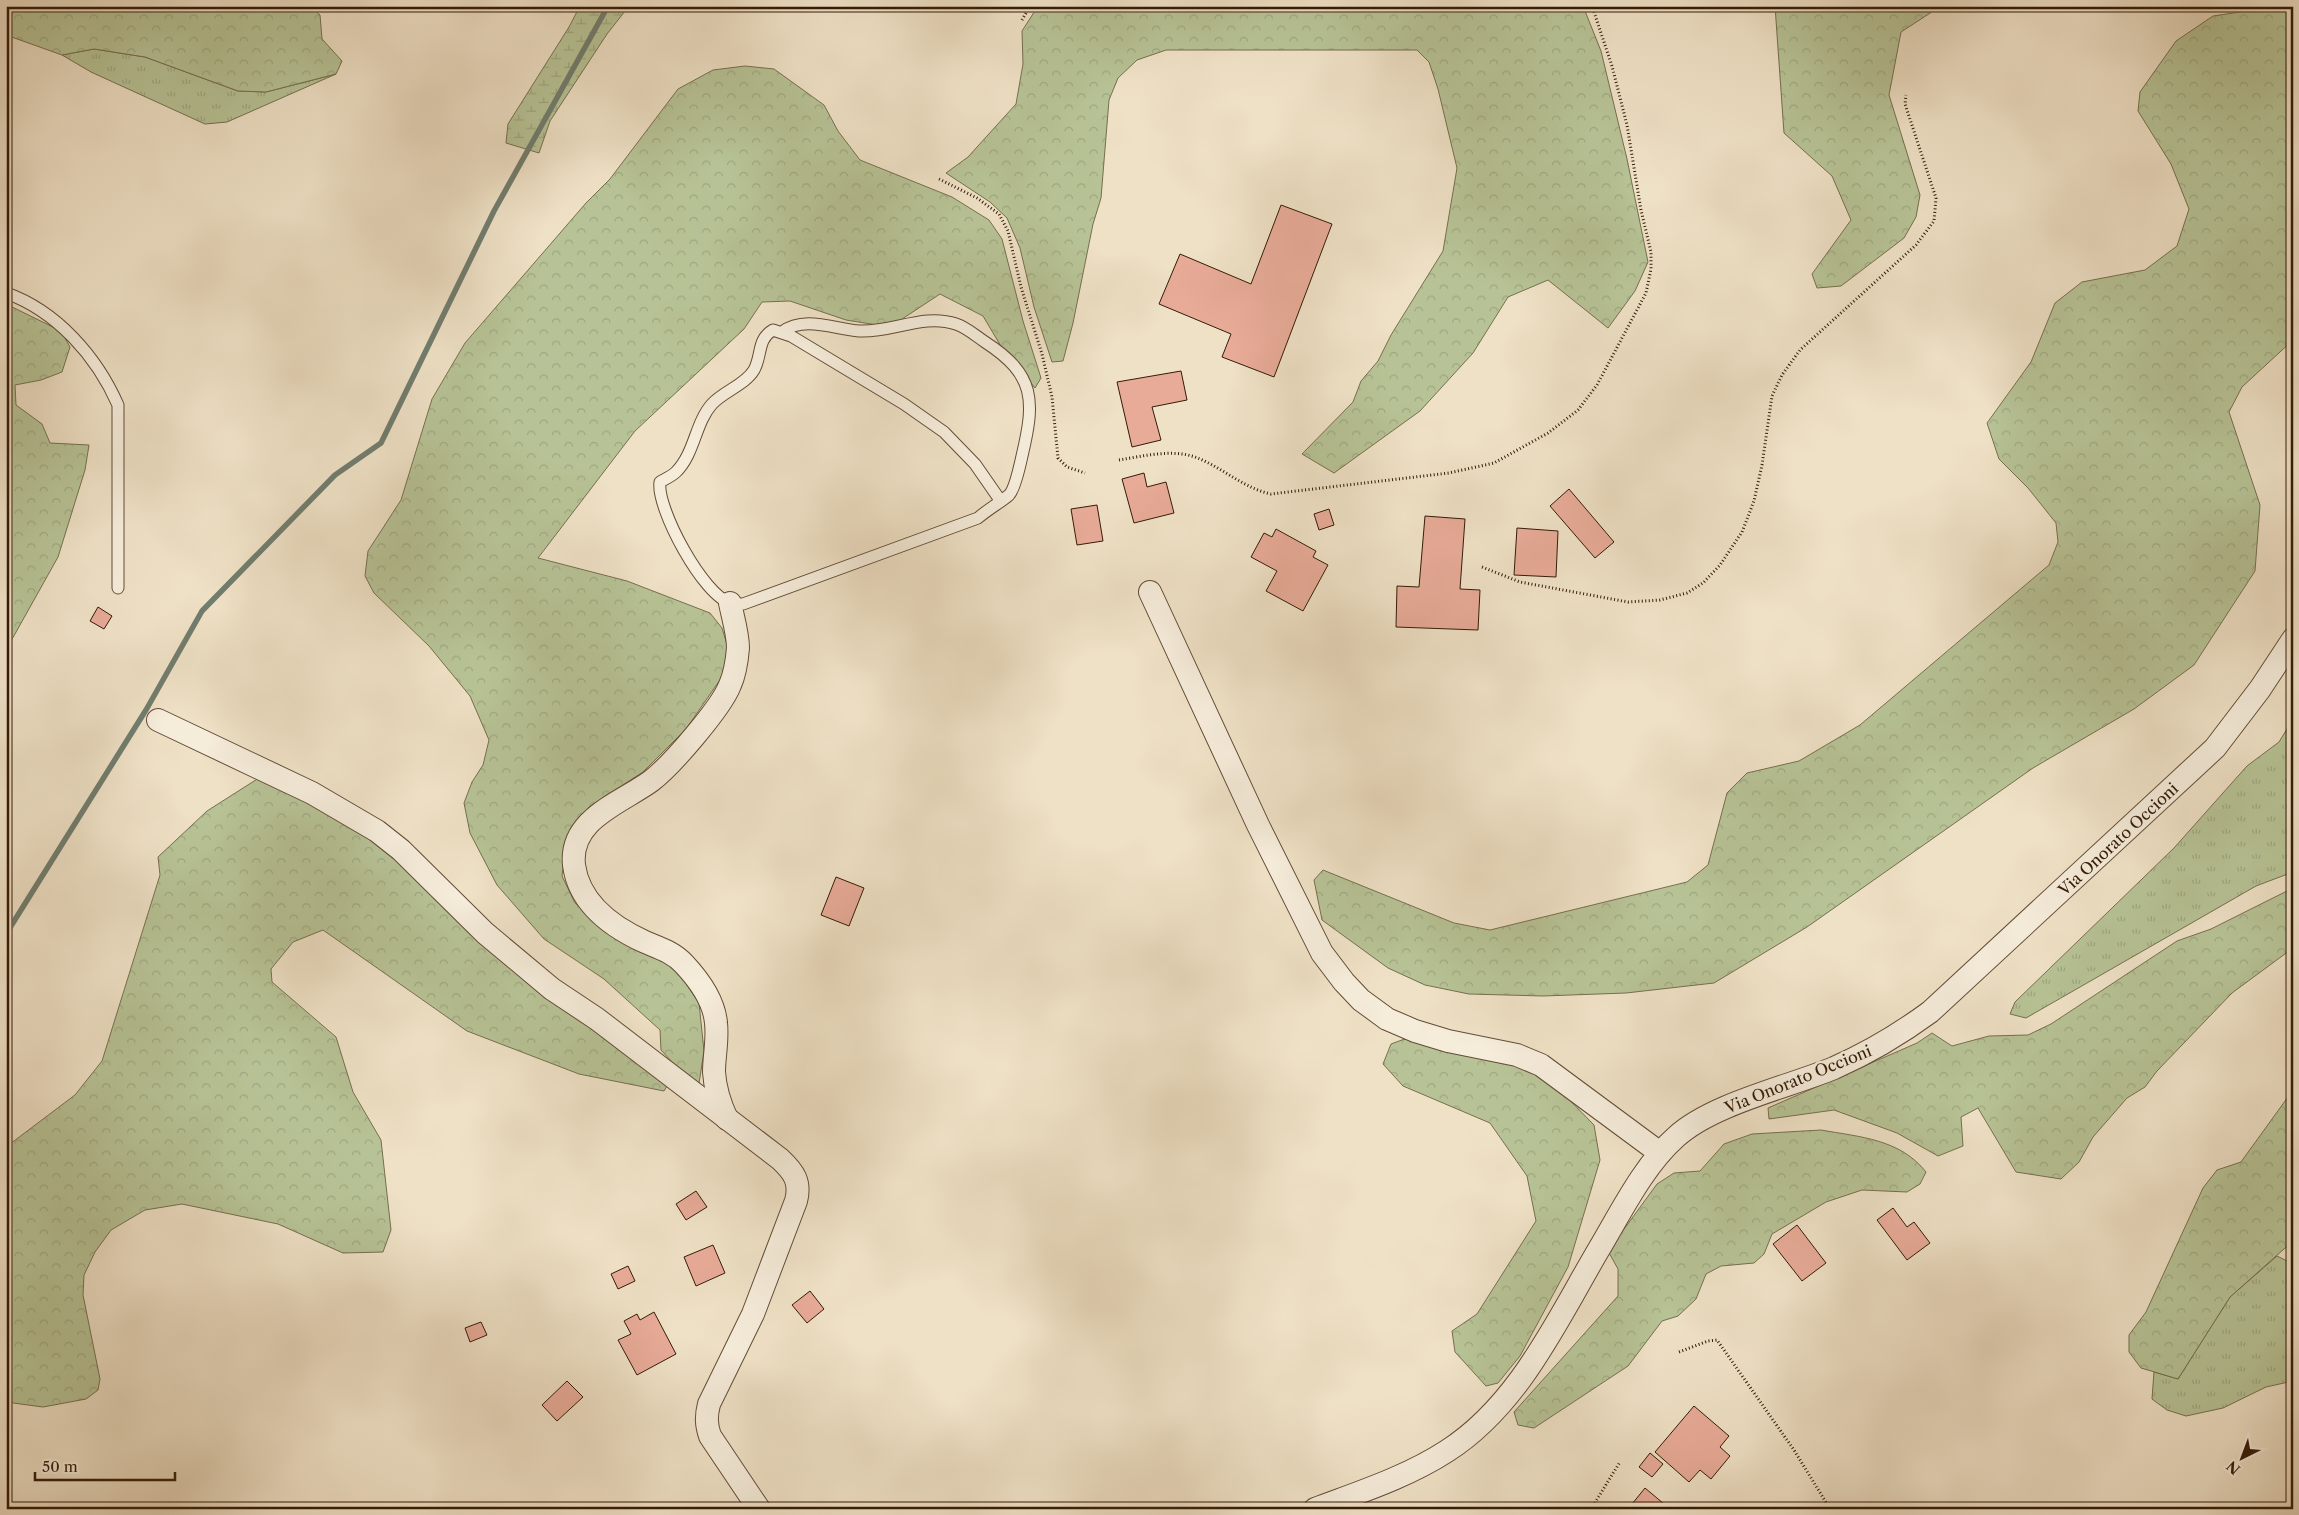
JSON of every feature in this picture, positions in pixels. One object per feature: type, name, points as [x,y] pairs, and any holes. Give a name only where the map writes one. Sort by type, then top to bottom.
[{"type":"street","points":[[1150,592],[1258,825],[1322,953],[1344,982],[1361,1000],[1387,1020],[1423,1033],[1517,1055],[1541,1065],[1660,1153]]},
{"type":"street","points":[[727,1119],[720,1105],[714,1072],[716,1021],[705,991],[683,963],[669,952],[619,929],[604,918],[582,889],[574,864],[574,850],[584,827],[601,813],[652,781],[672,762],[723,698],[730,685],[738,647],[730,603]]},
{"type":"street","name":"Via Onorato Occioni","points":[[1315,1509],[1414,1471],[1446,1452],[1484,1424],[1533,1361],[1627,1203],[1660,1153],[1677,1135],[1718,1112],[1834,1068],[1902,1033],[1930,1012],[2214,748],[2260,689],[2293,639]]},
{"type":"street","points":[[158,720],[312,794],[377,831],[401,850],[485,933],[552,989],[597,1019],[780,1159],[793,1171],[798,1182],[799,1191],[753,1314],[709,1404],[706,1415],[706,1426],[710,1436],[759,1509]]},
{"type":"lane","points":[[6,293],[35,307],[66,331],[86,351],[102,375],[118,406],[118,588]]},
{"type":"lane","points":[[782,332],[796,324],[858,331],[878,331],[935,319],[958,324],[993,347],[1010,362],[1025,382],[1031,403],[1031,420],[1020,466],[1009,494],[978,518],[743,604],[730,603],[712,589],[695,570],[673,530],[659,489],[660,482],[676,472],[686,458],[712,404],[753,372],[759,360],[761,343],[767,334],[773,330],[782,332],[904,404],[944,432],[975,464],[1000,500]]},
{"type":"path","points":[[1022,20],[1030,6]]},
{"type":"path","points":[[1119,460],[1167,453],[1194,457],[1256,490],[1271,494],[1449,473],[1494,463],[1548,432],[1578,410],[1597,386],[1616,352],[1646,293],[1651,270],[1651,252],[1641,210],[1627,125],[1612,66],[1592,6]]},
{"type":"path","points":[[1482,567],[1520,582],[1628,602],[1660,600],[1687,593],[1703,583],[1720,565],[1742,532],[1754,501],[1762,465],[1772,396],[1782,375],[1800,350],[1916,245],[1934,221],[1936,198],[1905,104],[1906,95]]},
{"type":"path","points":[[938,178],[977,198],[999,214],[1008,232],[1021,287],[1042,354],[1052,397],[1058,458],[1067,467],[1085,473]]},
{"type":"path","points":[[1679,1352],[1708,1341],[1717,1340],[1794,1450],[1830,1509]]},
{"type":"path","points":[[1591,1509],[1620,1462]]},
{"type":"green space","points":[[6,6],[310,6],[320,15],[322,39],[342,61],[336,74],[266,92],[238,91],[145,57],[94,49],[62,55],[6,35]]},
{"type":"green space","points":[[580,6],[629,6],[607,34],[550,121],[539,153],[506,143],[508,124],[569,27]]},
{"type":"green space","points":[[1038,6],[1583,6],[1601,51],[1627,159],[1648,262],[1635,291],[1608,328],[1548,280],[1508,297],[1473,353],[1420,411],[1334,473],[1302,454],[1353,402],[1361,381],[1378,361],[1391,335],[1443,251],[1457,168],[1438,89],[1429,62],[1417,50],[1166,50],[1137,60],[1118,78],[1109,100],[1101,198],[1093,224],[1073,323],[1063,361],[1052,362],[1034,307],[1020,248],[1007,218],[990,202],[946,173],[968,157],[1016,104],[1023,64],[1022,31]]},
{"type":"green space","points":[[1775,6],[1941,6],[1901,32],[1889,95],[1920,195],[1916,217],[1904,238],[1841,286],[1817,288],[1812,274],[1851,220],[1832,176],[1784,133]]},
{"type":"green space","points":[[2280,6],[2293,6],[2293,340],[2242,387],[2229,412],[2260,505],[2255,571],[2194,665],[2134,709],[2033,768],[1807,927],[1714,983],[1626,993],[1543,996],[1469,994],[1425,985],[1388,968],[1322,920],[1314,880],[1323,870],[1454,923],[1490,930],[1687,882],[1708,865],[1727,793],[1747,773],[1799,761],[1860,725],[2049,565],[2058,542],[2056,523],[2028,488],[1999,459],[1987,423],[2031,362],[2055,303],[2082,282],[2145,270],[2177,246],[2189,209],[2171,164],[2138,111],[2140,92],[2176,41],[2213,16]]},
{"type":"green space","points":[[94,49],[145,57],[238,91],[266,92],[336,74],[227,122],[205,124],[91,72],[62,55]]},
{"type":"green space","points":[[745,66],[774,69],[824,105],[838,131],[860,160],[952,197],[989,220],[1002,239],[1023,321],[1041,378],[1035,388],[1002,348],[983,316],[940,294],[890,327],[846,320],[790,301],[762,302],[744,329],[635,431],[538,558],[627,581],[710,613],[722,628],[729,651],[722,677],[686,729],[643,772],[589,807],[567,837],[562,876],[575,903],[611,934],[654,953],[678,972],[699,1003],[704,1051],[698,1090],[661,1050],[660,1030],[604,979],[544,939],[497,885],[470,833],[464,803],[472,782],[483,765],[489,740],[470,696],[429,646],[374,593],[365,576],[368,551],[401,500],[432,399],[465,343],[586,203],[610,179],[678,89],[713,70]]},
{"type":"green space","points":[[6,304],[61,331],[70,347],[62,372],[41,380],[15,385],[16,405],[42,424],[50,443],[89,445],[85,470],[58,557],[6,650]]},
{"type":"green space","points":[[2293,719],[2293,872],[2256,886],[2026,1018],[2010,1014],[2015,1002],[2174,848],[2247,766],[2279,742]]},
{"type":"green space","points":[[262,776],[349,820],[670,1081],[664,1091],[579,1074],[467,1031],[323,930],[293,942],[271,969],[272,982],[336,1037],[353,1092],[381,1140],[391,1230],[383,1252],[343,1253],[278,1224],[182,1204],[145,1210],[111,1230],[95,1252],[84,1275],[83,1295],[100,1379],[98,1390],[86,1399],[43,1407],[6,1402],[6,1147],[75,1095],[102,1061],[160,875],[158,857],[207,811]]},
{"type":"green space","points":[[2293,888],[2293,948],[2232,993],[2157,1071],[2145,1087],[2127,1098],[2093,1137],[2079,1162],[2061,1179],[2016,1172],[1978,1108],[1961,1117],[1963,1146],[1938,1156],[1897,1133],[1834,1110],[1769,1119],[1768,1108],[1917,1043],[1932,1033],[1952,1046],[1989,1036],[2028,1035],[2051,1024],[2177,941],[2211,929]]},
{"type":"green space","points":[[1410,1037],[1525,1065],[1552,1082],[1594,1125],[1600,1160],[1568,1267],[1520,1356],[1498,1383],[1486,1386],[1455,1352],[1452,1331],[1477,1314],[1536,1221],[1527,1176],[1490,1123],[1403,1086],[1383,1064],[1391,1044]]},
{"type":"green space","points":[[2293,1090],[2293,1241],[2230,1297],[2178,1379],[2141,1368],[2129,1352],[2129,1335],[2146,1312],[2203,1188],[2217,1170],[2241,1162]]},
{"type":"green space","points":[[1821,1130],[1865,1138],[1892,1146],[1916,1161],[1926,1172],[1920,1184],[1907,1192],[1862,1190],[1826,1202],[1772,1234],[1764,1254],[1754,1263],[1721,1266],[1706,1274],[1696,1299],[1678,1316],[1662,1321],[1628,1366],[1534,1428],[1518,1425],[1514,1412],[1618,1296],[1618,1269],[1608,1251],[1657,1184],[1674,1173],[1700,1171],[1724,1144],[1752,1134]]},
{"type":"green space","points":[[2277,1256],[2293,1264],[2293,1381],[2266,1387],[2223,1408],[2186,1416],[2167,1410],[2152,1399],[2154,1372],[2178,1379],[2230,1297]]},
{"type":"building","points":[[1281,205],[1332,224],[1274,377],[1222,357],[1231,334],[1159,304],[1180,254],[1251,284]]},
{"type":"building","points":[[1181,371],[1187,400],[1152,407],[1161,440],[1132,447],[1117,382]]},
{"type":"building","points":[[1144,473],[1147,487],[1166,482],[1174,513],[1134,523],[1122,479]]},
{"type":"building","points":[[1569,489],[1614,542],[1595,558],[1550,506]]},
{"type":"building","points":[[1097,505],[1103,541],[1077,545],[1071,509]]},
{"type":"building","points":[[1329,509],[1334,525],[1319,530],[1314,514]]},
{"type":"building","points":[[1425,516],[1465,519],[1460,589],[1480,590],[1478,630],[1396,627],[1397,586],[1419,587]]},
{"type":"building","points":[[1517,528],[1558,531],[1556,577],[1514,575]]},
{"type":"building","points":[[1276,529],[1316,551],[1313,557],[1328,565],[1303,611],[1266,591],[1277,571],[1251,557],[1264,533],[1272,537]]},
{"type":"building","points":[[98,607],[112,616],[104,629],[90,621]]},
{"type":"building","points":[[836,877],[864,888],[849,926],[821,915]]},
{"type":"building","points":[[696,1191],[707,1207],[686,1220],[676,1204]]},
{"type":"building","points":[[1893,1208],[1907,1227],[1914,1222],[1930,1243],[1907,1260],[1877,1220]]},
{"type":"building","points":[[1797,1225],[1826,1263],[1802,1281],[1773,1244]]},
{"type":"building","points":[[713,1245],[725,1273],[696,1286],[684,1257]]},
{"type":"building","points":[[628,1266],[635,1281],[618,1289],[611,1274]]},
{"type":"building","points":[[810,1291],[824,1309],[807,1323],[792,1305]]},
{"type":"building","points":[[654,1312],[676,1354],[637,1375],[618,1340],[631,1334],[624,1321],[637,1314],[640,1320]]},
{"type":"building","points":[[481,1322],[487,1335],[470,1342],[465,1328]]},
{"type":"building","points":[[567,1381],[583,1397],[557,1421],[542,1405]]},
{"type":"building","points":[[1694,1406],[1729,1436],[1720,1447],[1730,1456],[1711,1479],[1700,1470],[1689,1482],[1655,1452]]},
{"type":"building","points":[[1650,1453],[1663,1464],[1652,1477],[1639,1467]]},
{"type":"building","points":[[1645,1488],[1670,1509],[1628,1509]]},
{"type":"waterway","points":[[6,934],[146,710],[202,611],[335,475],[381,443],[494,211],[608,6]]}]
